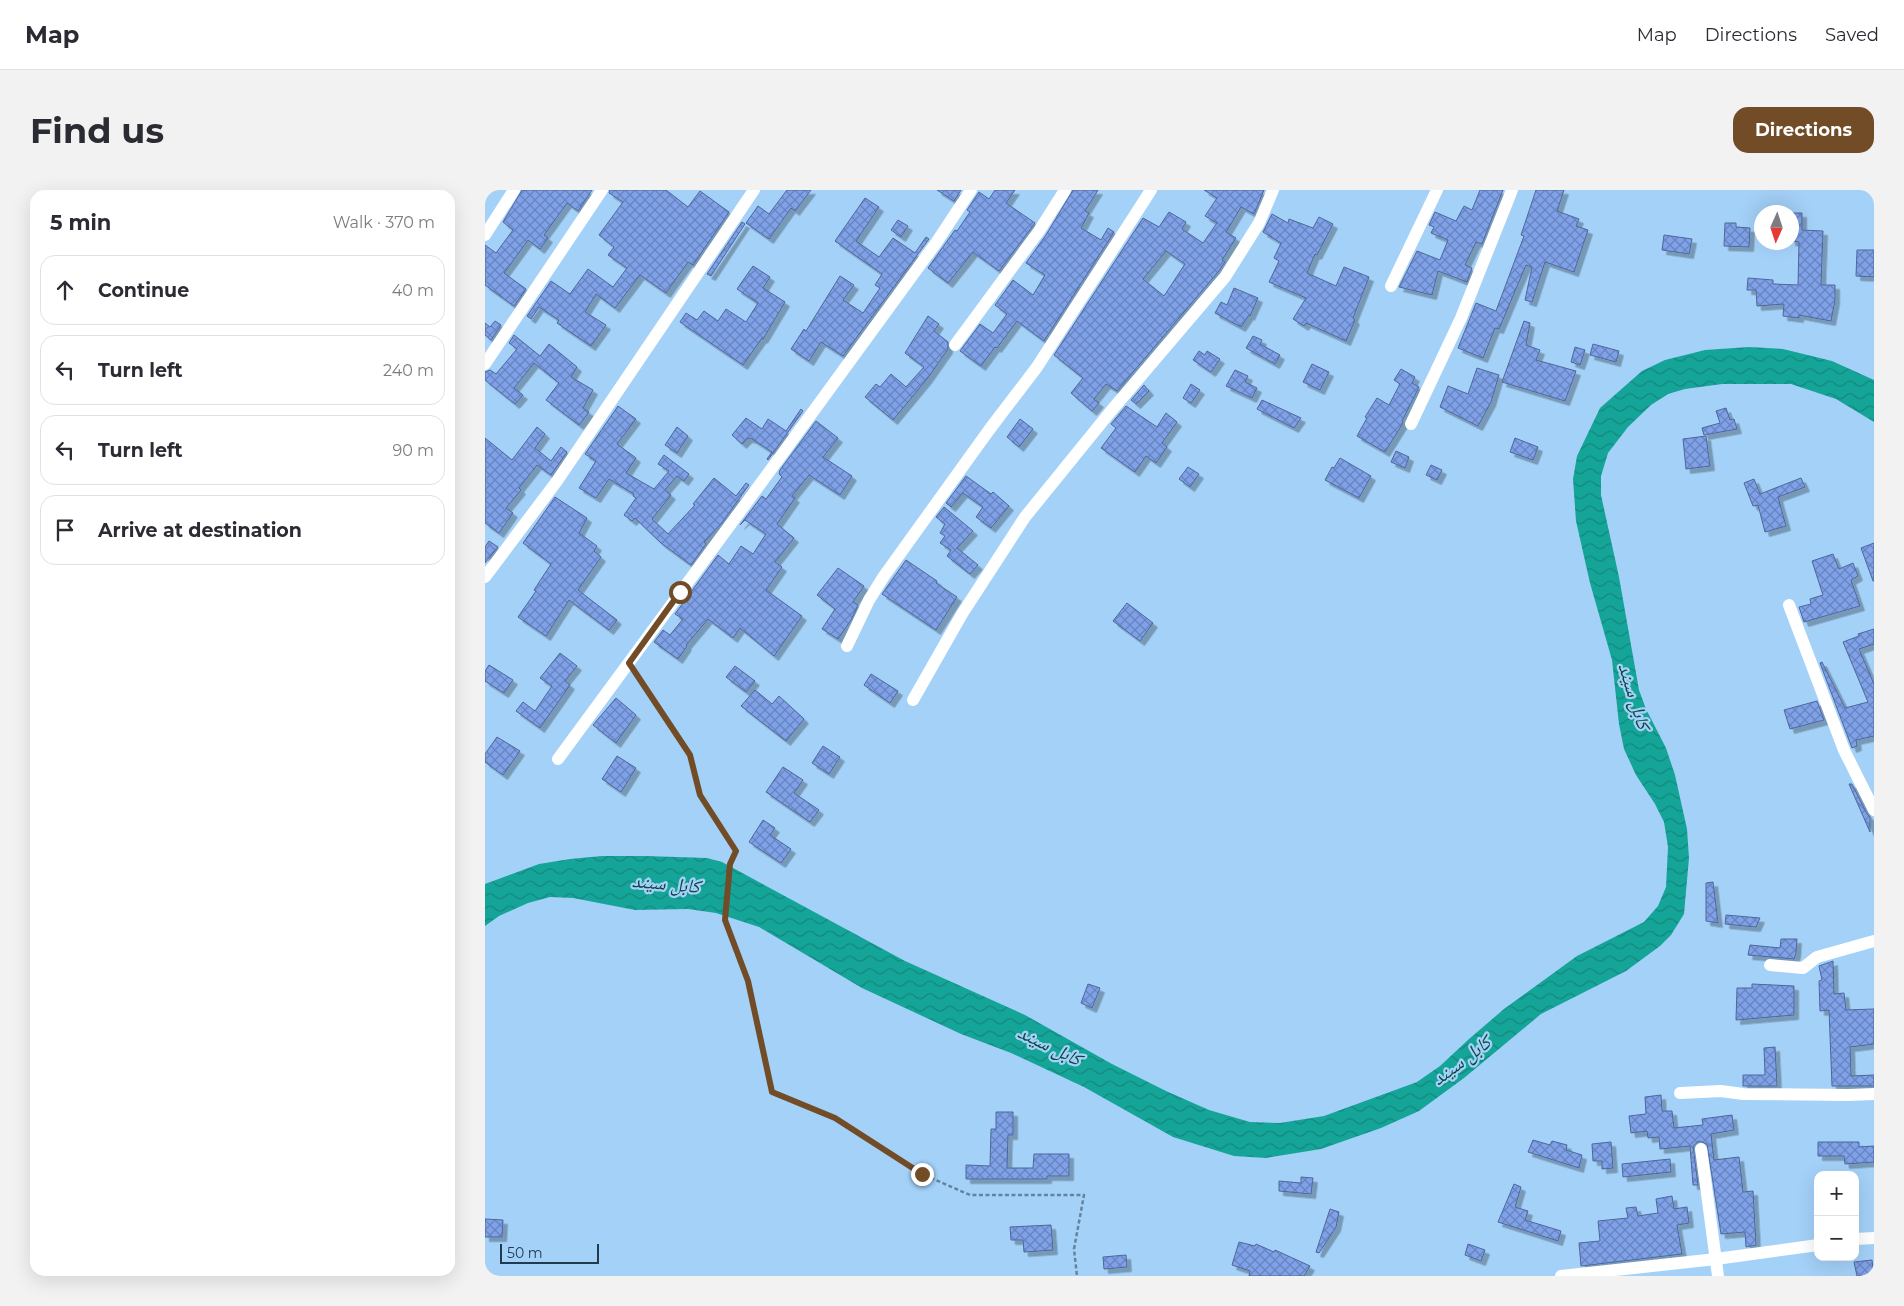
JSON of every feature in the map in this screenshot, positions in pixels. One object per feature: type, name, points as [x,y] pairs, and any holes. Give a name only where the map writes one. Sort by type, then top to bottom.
[{"type":"street","points":[[485,235],[514,190]]},
{"type":"street","points":[[485,364],[490,345],[602,190]]},
{"type":"street","points":[[485,577],[562,474],[754,190]]},
{"type":"street","points":[[558,760],[930,251],[971,190]]},
{"type":"street","points":[[955,345],[1039,231],[1065,190]]},
{"type":"street","points":[[847,646],[869,600],[884,576],[989,430],[1037,367],[1151,190]]},
{"type":"street","points":[[913,700],[962,614],[1025,517],[1111,411],[1225,277],[1259,223],[1273,190]]},
{"type":"street","points":[[1391,286],[1437,190]]},
{"type":"street","points":[[1411,424],[1461,318],[1512,190]]},
{"type":"street","points":[[1789,606],[1844,750],[1874,810]]},
{"type":"street","points":[[1770,965],[1803,968],[1817,958],[1874,941]]},
{"type":"street","points":[[1680,1093],[1721,1091],[1743,1094],[1874,1094]]},
{"type":"street","points":[[1701,1149],[1718,1276]]},
{"type":"street","points":[[1859,1239],[1874,1238]]},
{"type":"street","points":[[1561,1276],[1716,1259],[1814,1246]]},
{"type":"path","points":[[629,663],[690,755],[700,795],[736,851],[730,864],[725,920],[748,981],[772,1092],[835,1118],[922,1174],[970,1194],[1084,1195],[1074,1249],[1077,1276]]},
{"type":"water","name":"کابل سيند","points":[[1749,347],[1783,349],[1832,361],[1874,380],[1874,422],[1836,399],[1791,384],[1722,384],[1685,389],[1668,394],[1651,405],[1628,427],[1608,453],[1601,476],[1601,495],[1619,577],[1639,690],[1646,709],[1666,748],[1675,775],[1687,829],[1689,858],[1684,914],[1671,935],[1660,946],[1626,971],[1541,1014],[1464,1078],[1419,1111],[1381,1128],[1321,1149],[1266,1158],[1234,1156],[1173,1137],[1084,1087],[1011,1053],[961,1034],[862,988],[759,927],[716,913],[688,909],[635,910],[573,898],[550,897],[528,903],[499,916],[485,926],[485,884],[539,864],[602,856],[707,858],[722,862],[905,961],[1025,1015],[1112,1064],[1209,1110],[1250,1122],[1280,1123],[1324,1116],[1417,1082],[1440,1066],[1504,1009],[1577,956],[1644,922],[1658,906],[1666,887],[1668,847],[1664,822],[1636,775],[1624,749],[1619,724],[1612,660],[1590,583],[1576,521],[1573,479],[1577,456],[1600,408],[1642,371],[1665,360],[1705,350]]},
{"type":"building","points":[[522,190],[592,190],[578,211],[567,203],[544,235],[548,238],[540,249],[528,240],[504,273],[526,289],[514,306],[485,285],[485,245],[496,253],[513,230],[503,222]]},
{"type":"building","points":[[610,190],[666,190],[688,207],[700,191],[729,212],[693,265],[688,262],[666,293],[640,275],[615,308],[596,294],[585,312],[606,325],[591,346],[557,323],[559,320],[539,307],[531,319],[527,316],[551,281],[570,294],[588,269],[613,287],[627,268],[608,255],[614,247],[599,235],[623,202],[609,193]]},
{"type":"building","points":[[787,190],[811,190],[795,211],[791,208],[769,239],[746,223],[758,206],[769,214]]},
{"type":"building","points":[[937,190],[961,190],[954,201]]},
{"type":"building","points":[[995,190],[1015,190],[1006,203],[1035,223],[999,271],[973,252],[948,283],[928,268],[970,212],[967,210],[979,192],[989,199]]},
{"type":"building","points":[[1073,190],[1098,190],[1085,211],[1089,213],[1081,228],[1101,240],[1108,228],[1114,232],[1044,341],[1017,321],[981,366],[960,351],[980,324],[993,333],[1007,314],[995,305],[1013,280],[1033,295],[1045,275],[1026,263],[1046,235]]},
{"type":"building","points":[[1204,190],[1264,190],[1254,214],[1241,207],[1226,232],[1236,238],[1222,260],[1225,262],[1218,272],[1117,391],[1106,384],[1094,399],[1099,403],[1092,411],[1071,393],[1083,378],[1054,355],[1143,218],[1159,227],[1169,212],[1186,222],[1182,229],[1203,243],[1217,223],[1205,216],[1217,198]],"holes":[[[1166,251],[1185,264],[1164,296],[1143,279]]]},
{"type":"building","points":[[1480,190],[1503,190],[1482,244],[1476,242],[1465,265],[1472,268],[1467,282],[1438,271],[1432,295],[1399,287],[1417,251],[1440,260],[1448,240],[1431,233],[1434,227],[1429,225],[1435,212],[1456,221],[1464,206],[1472,210]]},
{"type":"building","points":[[1536,190],[1564,190],[1557,211],[1579,219],[1576,226],[1588,230],[1574,272],[1545,262],[1532,302],[1525,300],[1532,267],[1526,265],[1499,329],[1495,328],[1483,358],[1458,348],[1476,303],[1496,311],[1524,236],[1521,235]]},
{"type":"building","points":[[865,198],[879,207],[856,241],[879,257],[893,238],[915,253],[926,237],[929,239],[843,356],[821,342],[809,361],[791,349],[804,329],[806,331],[840,276],[854,285],[843,300],[863,313],[880,288],[875,285],[882,274],[835,241]]},
{"type":"building","points":[[1799,213],[1802,213],[1802,230],[1823,231],[1821,285],[1835,285],[1835,300],[1831,321],[1799,315],[1799,318],[1783,316],[1784,304],[1757,306],[1756,290],[1747,290],[1748,278],[1773,280],[1773,284],[1798,285]]},
{"type":"building","points":[[1272,214],[1288,223],[1289,219],[1313,228],[1319,217],[1333,224],[1317,255],[1315,254],[1307,273],[1336,286],[1344,267],[1369,277],[1346,341],[1306,323],[1304,326],[1293,319],[1306,298],[1269,282],[1279,261],[1274,258],[1281,243],[1263,232]]},
{"type":"building","points":[[898,220],[908,226],[901,237],[891,230]]},
{"type":"building","points":[[742,222],[745,224],[711,276],[707,274]]},
{"type":"building","points":[[1725,223],[1736,223],[1736,227],[1750,228],[1749,247],[1724,246]]},
{"type":"building","points":[[1664,235],[1692,239],[1689,254],[1662,250]]},
{"type":"building","points":[[1857,250],[1874,250],[1874,277],[1856,276]]},
{"type":"building","points":[[753,266],[770,277],[763,288],[785,302],[763,339],[743,365],[680,322],[686,313],[697,320],[704,311],[718,321],[726,309],[746,322],[758,303],[737,289]]},
{"type":"building","points":[[1234,288],[1258,298],[1250,316],[1241,327],[1215,313],[1221,302],[1227,305]]},
{"type":"building","points":[[928,316],[939,324],[934,331],[948,342],[948,349],[927,379],[893,420],[865,397],[876,384],[880,387],[891,374],[906,387],[924,367],[905,353]]},
{"type":"building","points":[[495,321],[501,325],[491,340],[485,335],[485,323],[490,327]]},
{"type":"building","points":[[1524,321],[1530,323],[1526,345],[1540,350],[1536,360],[1576,371],[1565,401],[1502,382]]},
{"type":"building","points":[[514,335],[540,356],[549,344],[577,367],[571,377],[593,390],[583,408],[589,412],[579,425],[546,400],[559,383],[534,363],[514,388],[523,395],[515,404],[485,380],[485,372],[490,370],[496,374],[517,349],[509,343]]},
{"type":"building","points":[[1253,336],[1262,340],[1260,344],[1280,355],[1275,364],[1246,348]]},
{"type":"building","points":[[1593,344],[1619,351],[1616,362],[1590,355]]},
{"type":"building","points":[[1575,347],[1585,350],[1580,365],[1571,362]]},
{"type":"building","points":[[1199,351],[1205,355],[1207,351],[1220,359],[1211,372],[1193,360]]},
{"type":"building","points":[[1312,364],[1329,372],[1320,390],[1303,382]]},
{"type":"building","points":[[1477,368],[1499,375],[1491,402],[1478,426],[1440,407],[1448,386],[1468,394]]},
{"type":"building","points":[[1401,369],[1415,377],[1412,383],[1419,387],[1402,421],[1403,423],[1385,452],[1357,436],[1367,418],[1365,417],[1377,398],[1389,405],[1400,384],[1394,380]]},
{"type":"building","points":[[1235,370],[1248,376],[1245,382],[1257,388],[1252,398],[1226,386]]},
{"type":"building","points":[[1191,384],[1200,390],[1191,403],[1183,398]]},
{"type":"building","points":[[1144,385],[1149,391],[1136,404],[1131,400]]},
{"type":"building","points":[[1262,400],[1301,418],[1294,428],[1257,409]]},
{"type":"building","points":[[618,406],[636,419],[617,444],[636,458],[626,473],[654,489],[669,471],[658,464],[664,455],[689,474],[684,481],[677,476],[665,490],[671,495],[652,519],[668,534],[695,505],[693,504],[714,478],[736,496],[746,483],[749,485],[721,524],[704,542],[706,544],[691,565],[661,543],[635,518],[632,521],[624,515],[636,498],[633,496],[634,494],[609,479],[596,498],[579,488],[596,461],[585,454]]},
{"type":"building","points":[[1126,406],[1157,427],[1166,413],[1177,422],[1162,443],[1167,447],[1156,463],[1146,456],[1135,472],[1101,448],[1116,428],[1111,424]]},
{"type":"building","points":[[1726,408],[1730,420],[1734,419],[1737,429],[1704,435],[1702,428],[1720,423],[1716,411]]},
{"type":"building","points":[[801,409],[803,411],[768,460],[772,452],[752,439],[748,438],[742,444],[732,435],[746,418],[762,429],[768,419],[786,431]]},
{"type":"building","points":[[1020,419],[1033,429],[1019,447],[1007,437]]},
{"type":"building","points":[[816,421],[838,438],[823,457],[852,476],[840,495],[809,475],[792,496],[795,498],[777,524],[794,538],[775,562],[782,567],[766,590],[802,616],[774,656],[740,628],[733,638],[708,619],[686,645],[678,659],[654,642],[663,630],[670,635],[683,619],[675,614],[718,555],[729,564],[741,546],[753,554],[766,534],[745,520],[740,525],[762,496],[766,499],[782,477],[779,474],[780,470]]},
{"type":"building","points":[[537,427],[545,434],[535,448],[551,461],[561,447],[567,452],[551,475],[537,465],[519,488],[521,490],[506,508],[513,513],[499,533],[485,523],[485,438],[512,460]]},
{"type":"building","points":[[677,427],[688,436],[677,453],[665,445]]},
{"type":"building","points":[[1706,436],[1710,466],[1686,469],[1683,439]]},
{"type":"building","points":[[1515,438],[1538,447],[1533,460],[1510,452]]},
{"type":"building","points":[[1396,451],[1409,457],[1405,468],[1391,462]]},
{"type":"building","points":[[1340,458],[1371,476],[1359,498],[1325,480],[1332,467],[1334,468]]},
{"type":"building","points":[[1431,465],[1442,470],[1437,480],[1426,475]]},
{"type":"building","points":[[1188,467],[1199,474],[1190,487],[1179,479]]},
{"type":"building","points":[[966,476],[991,494],[993,492],[1009,506],[991,528],[976,517],[983,507],[963,493],[951,507],[946,503]]},
{"type":"building","points":[[1801,478],[1805,487],[1778,497],[1786,526],[1765,532],[1758,505],[1753,506],[1744,483],[1754,479],[1760,494]]},
{"type":"building","points":[[555,497],[587,518],[579,533],[597,546],[594,551],[601,557],[578,590],[617,620],[609,630],[569,600],[546,636],[518,617],[536,591],[534,590],[551,564],[523,543]]},
{"type":"building","points":[[944,507],[973,531],[957,548],[978,565],[970,574],[947,556],[951,550],[940,543],[945,536],[940,533],[945,524],[936,517]]},
{"type":"building","points":[[489,541],[498,547],[485,563],[485,547]]},
{"type":"building","points":[[1874,543],[1874,581],[1873,581],[1861,548]]},
{"type":"building","points":[[1833,554],[1839,569],[1853,563],[1858,576],[1851,580],[1860,606],[1804,622],[1799,607],[1811,604],[1810,599],[1823,595],[1812,561]]},
{"type":"building","points":[[906,560],[957,597],[936,630],[882,594]]},
{"type":"building","points":[[838,568],[864,586],[853,602],[858,605],[851,620],[838,639],[822,629],[835,609],[817,595]]},
{"type":"building","points":[[1127,603],[1153,623],[1140,641],[1113,621]]},
{"type":"building","points":[[1874,629],[1874,644],[1859,649],[1874,684],[1874,736],[1856,740],[1857,746],[1852,748],[1820,663],[1822,662],[1845,708],[1868,702],[1843,642],[1859,636],[1858,634]]},
{"type":"building","points":[[560,653],[577,666],[565,681],[570,685],[540,728],[516,711],[523,702],[535,711],[552,686],[540,678]]},
{"type":"building","points":[[489,665],[513,680],[504,693],[485,681],[485,671]]},
{"type":"building","points":[[735,666],[755,681],[746,692],[726,677]]},
{"type":"building","points":[[871,674],[898,691],[890,703],[864,685]]},
{"type":"building","points":[[755,690],[772,704],[779,696],[804,719],[786,741],[741,706]]},
{"type":"building","points":[[616,698],[636,715],[616,743],[593,725]]},
{"type":"building","points":[[1817,701],[1824,720],[1790,729],[1784,710]]},
{"type":"building","points":[[497,737],[520,751],[503,775],[485,762],[485,754]]},
{"type":"building","points":[[823,746],[840,757],[829,774],[812,763]]},
{"type":"building","points":[[617,756],[636,768],[621,792],[602,779]]},
{"type":"building","points":[[783,767],[803,780],[794,793],[819,810],[810,822],[766,792]]},
{"type":"building","points":[[1849,784],[1852,784],[1870,817],[1870,832]]},
{"type":"building","points":[[763,820],[775,828],[770,835],[791,849],[781,863],[749,842]]},
{"type":"building","points":[[1713,882],[1718,923],[1706,921],[1706,883]]},
{"type":"building","points":[[1726,915],[1760,918],[1756,927],[1725,924]]},
{"type":"building","points":[[1781,939],[1797,939],[1794,959],[1748,955],[1750,945],[1780,948]]},
{"type":"building","points":[[1833,961],[1834,994],[1844,993],[1846,1010],[1874,1009],[1874,1044],[1850,1047],[1851,1076],[1874,1075],[1874,1086],[1832,1086],[1829,1010],[1820,1011],[1819,981],[1822,980],[1819,966]]},
{"type":"building","points":[[1088,984],[1100,988],[1092,1008],[1081,1003]]},
{"type":"building","points":[[1752,984],[1794,986],[1794,1015],[1736,1020],[1737,988],[1752,988]]},
{"type":"building","points":[[1775,1047],[1777,1086],[1743,1086],[1743,1075],[1765,1075],[1764,1048]]},
{"type":"building","points":[[1661,1095],[1662,1111],[1672,1111],[1674,1128],[1703,1125],[1702,1119],[1732,1115],[1734,1130],[1711,1134],[1714,1160],[1739,1157],[1743,1192],[1753,1191],[1756,1245],[1746,1247],[1745,1232],[1721,1234],[1707,1144],[1699,1141],[1693,1146],[1698,1185],[1693,1185],[1690,1146],[1660,1149],[1659,1137],[1648,1138],[1647,1131],[1631,1133],[1629,1116],[1646,1114],[1645,1097]]},
{"type":"building","points":[[996,1112],[1013,1112],[1013,1135],[1008,1135],[1007,1168],[1033,1168],[1034,1154],[1069,1154],[1069,1176],[1047,1176],[1047,1179],[966,1179],[966,1165],[990,1166],[991,1129],[996,1129]]},
{"type":"building","points":[[1533,1140],[1550,1145],[1552,1141],[1567,1145],[1566,1150],[1582,1155],[1579,1168],[1528,1152]]},
{"type":"building","points":[[1611,1142],[1613,1168],[1602,1169],[1602,1161],[1593,1161],[1592,1144]]},
{"type":"building","points":[[1818,1142],[1859,1142],[1859,1147],[1874,1146],[1874,1162],[1845,1164],[1844,1156],[1818,1156]]},
{"type":"building","points":[[1670,1159],[1671,1172],[1623,1177],[1622,1164]]},
{"type":"building","points":[[1301,1177],[1313,1178],[1311,1194],[1279,1191],[1279,1181],[1301,1183]]},
{"type":"building","points":[[1514,1184],[1521,1187],[1515,1207],[1528,1211],[1525,1220],[1561,1231],[1558,1241],[1498,1222]]},
{"type":"building","points":[[1672,1196],[1674,1209],[1687,1207],[1689,1223],[1677,1225],[1682,1254],[1581,1266],[1579,1243],[1600,1241],[1598,1221],[1628,1218],[1626,1208],[1636,1207],[1638,1216],[1658,1213],[1656,1199]]},
{"type":"building","points":[[1330,1209],[1339,1212],[1336,1227],[1319,1253],[1316,1252]]},
{"type":"building","points":[[485,1219],[503,1220],[502,1237],[485,1237]]},
{"type":"building","points":[[1051,1225],[1053,1250],[1024,1252],[1023,1240],[1011,1240],[1010,1227]]},
{"type":"building","points":[[1239,1242],[1255,1246],[1256,1244],[1274,1252],[1275,1250],[1310,1266],[1304,1276],[1249,1276],[1250,1271],[1232,1265]]},
{"type":"building","points":[[1468,1244],[1485,1250],[1481,1261],[1465,1255]]},
{"type":"building","points":[[1126,1255],[1127,1267],[1104,1269],[1103,1257]]},
{"type":"building","points":[[1872,1260],[1874,1276],[1857,1276],[1854,1262]]},
{"type":"route","points":[[680,592],[629,663],[690,755],[700,795],[736,851],[730,864],[725,920],[748,981],[772,1092],[835,1118],[922,1174]]}]
